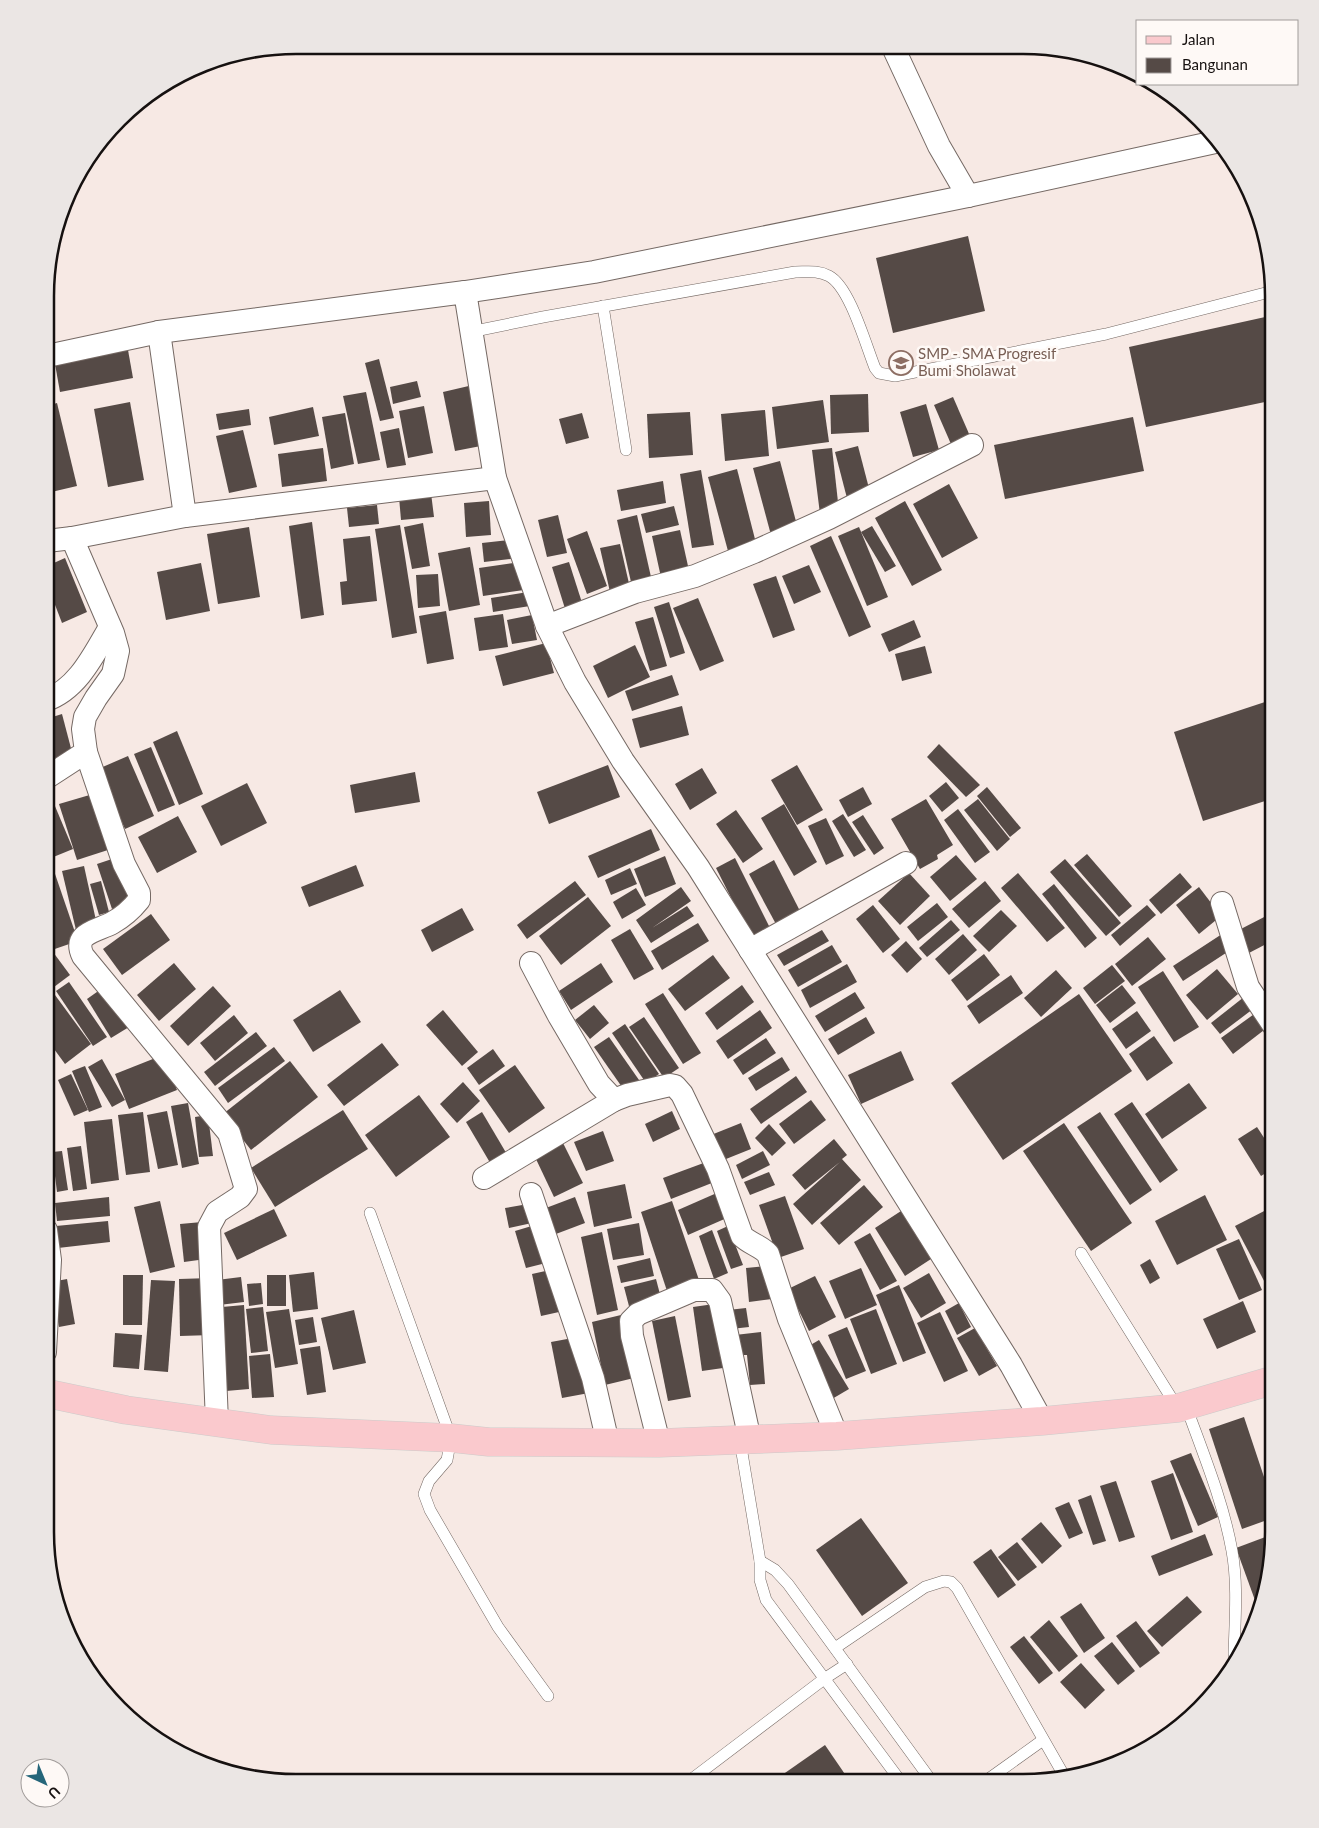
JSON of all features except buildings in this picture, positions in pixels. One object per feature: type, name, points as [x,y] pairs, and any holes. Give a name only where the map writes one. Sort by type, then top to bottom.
[{"type":"main road","points":[[54,1395],[126,1410],[271,1430],[451,1438],[490,1442],[659,1443],[837,1436],[1042,1421],[1182,1407],[1265,1383]]},
{"type":"street","points":[[896,54],[939,146],[968,196]]},
{"type":"street","points":[[54,354],[159,332],[465,292],[594,272],[968,196],[1210,143]]},
{"type":"street","points":[[465,292],[495,478],[547,626],[575,682],[623,761],[698,867],[1011,1365],[1042,1421]]},
{"type":"street","points":[[159,332],[185,516]]},
{"type":"street","points":[[547,626],[635,592],[695,576],[754,552],[828,518],[972,444]]},
{"type":"street","points":[[54,540],[185,516],[495,478]]},
{"type":"street","points":[[72,538],[114,637],[113,674],[85,717],[83,729],[86,752],[124,864],[139,893],[139,900],[129,912],[109,924],[93,930],[81,941],[80,950],[89,964],[229,1133],[246,1189],[240,1197],[217,1212],[210,1226],[217,1422]]},
{"type":"street","points":[[54,696],[66,690],[77,679],[91,659],[114,637]]},
{"type":"street","points":[[54,773],[86,752]]},
{"type":"street","points":[[750,950],[906,863]]},
{"type":"street","points":[[1222,902],[1248,987],[1265,1012]]},
{"type":"street","points":[[531,963],[559,1016],[599,1084],[614,1100]]},
{"type":"street","points":[[484,1178],[614,1100],[626,1095],[670,1084],[675,1086],[682,1094],[718,1169],[742,1236],[763,1248],[768,1254],[789,1320],[837,1436]]},
{"type":"street","points":[[531,1194],[593,1378],[608,1443]]},
{"type":"street","points":[[659,1443],[632,1336],[631,1321],[638,1314],[694,1290],[712,1290],[720,1301],[745,1441]]},
{"type":"lane","points":[[470,332],[795,272],[816,271],[831,277],[841,287],[851,304],[875,368],[879,373],[895,376],[1106,334],[1265,293]]},
{"type":"lane","points":[[603,306],[626,450]]},
{"type":"lane","points":[[370,1213],[451,1438],[448,1460],[429,1481],[424,1494],[430,1510],[498,1627],[548,1696]]},
{"type":"lane","points":[[1081,1254],[1182,1407],[1217,1493],[1232,1551],[1235,1589],[1234,1651]]},
{"type":"lane","points":[[745,1441],[760,1561],[760,1580],[766,1600],[895,1774]]},
{"type":"lane","points":[[760,1561],[775,1570],[788,1584],[926,1774]]},
{"type":"lane","points":[[835,1648],[925,1587],[944,1581],[950,1582],[958,1588],[1061,1771]]},
{"type":"lane","points":[[699,1774],[824,1679],[847,1664]]},
{"type":"lane","points":[[996,1774],[1043,1740]]},
{"type":"place","name":"SMP - SMA Progresif Bumi Sholawat","points":[[901,363]]}]
